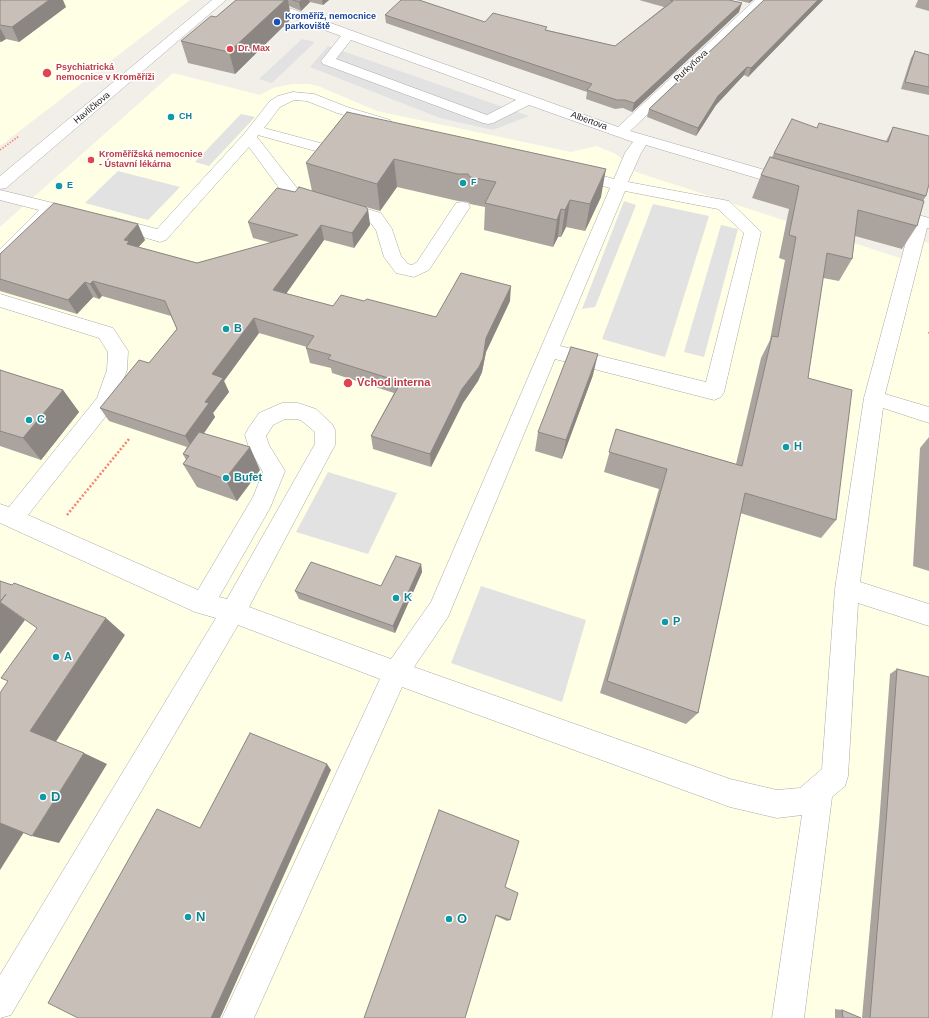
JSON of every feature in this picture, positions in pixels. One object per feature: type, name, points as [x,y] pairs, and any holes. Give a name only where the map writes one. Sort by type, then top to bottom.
[{"type":"street","name":"Havlíčkova","points":[[0,184],[220,0]]},
{"type":"street","name":"Albertova","points":[[255,0],[620,133],[637,146],[806,187]]},
{"type":"street","name":"Purkyňova","points":[[620,133],[746,8],[762,0]]},
{"type":"street","points":[[348,35],[328,61],[488,120],[529,99]]},
{"type":"street","points":[[99,218],[160,236],[252,134],[275,104],[283,99],[293,96],[309,97],[360,116],[399,126]]},
{"type":"street","points":[[252,134],[319,147]]},
{"type":"street","points":[[252,134],[291,192],[375,217],[384,229],[393,258],[402,269],[414,271],[423,266],[462,207]]},
{"type":"street","points":[[238,1018],[396,673],[440,609],[619,185],[637,146]]},
{"type":"street","points":[[550,351],[714,392],[753,232],[723,205],[619,185],[558,168]]},
{"type":"street","points":[[0,195],[59,208],[0,259]]},
{"type":"street","points":[[0,300],[106,333],[118,351],[117,370],[106,401],[6,516],[203,604],[233,612],[396,673],[730,793],[777,804],[806,801],[835,776],[847,589],[874,398],[925,222],[874,207]]},
{"type":"street","points":[[874,398],[929,415]]},
{"type":"street","points":[[0,1004],[233,612],[326,445],[325,430],[309,415],[298,411],[282,411],[266,419],[255,435],[259,448],[274,471],[262,501],[203,604]]},
{"type":"street","points":[[262,501],[290,508]]},
{"type":"street","points":[[847,589],[929,615]]},
{"type":"street","points":[[788,1018],[819,790]]},
{"type":"path","points":[[50,535],[129,439]]},
{"type":"shaded area","name":"Psychiatrická nemocnice v Kroměříži","points":[[0,0],[190,0],[0,146]]},
{"type":"shaded area","points":[[302,39],[315,42],[272,83],[259,79]]},
{"type":"shaded area","points":[[328,46],[529,116],[493,130],[440,118],[310,67]]},
{"type":"shaded area","points":[[173,73],[260,95],[273,88],[292,84],[309,84],[318,86],[377,111],[571,152],[596,146],[616,154],[636,172],[918,264],[924,242],[929,243],[929,1018],[0,1018],[0,227]]},
{"type":"shaded area","points":[[241,114],[255,117],[209,166],[195,162]]},
{"type":"shaded area","points":[[118,171],[180,187],[148,220],[85,203]]},
{"type":"shaded area","points":[[624,201],[636,205],[595,307],[582,309]]},
{"type":"shaded area","points":[[653,204],[709,216],[665,357],[602,339]]},
{"type":"shaded area","points":[[721,225],[738,229],[704,357],[684,352]]},
{"type":"shaded area","points":[[328,472],[397,493],[368,554],[296,532]]},
{"type":"shaded area","points":[[481,586],[586,620],[562,702],[451,663]]},
{"type":"building","points":[[0,0],[49,0],[12,27],[0,25]]},
{"type":"building","points":[[236,0],[285,0],[229,52],[181,41],[211,16],[216,17]]},
{"type":"building","points":[[401,0],[419,0],[485,22],[493,13],[547,27],[545,30],[615,46],[673,1],[670,0],[729,0],[742,3],[634,103],[625,100],[617,100],[587,90],[592,84],[385,15]]},
{"type":"building","points":[[764,0],[818,0],[751,68],[747,67],[718,96],[698,128],[649,109]]},
{"type":"building","points":[[915,51],[929,55],[929,87],[905,82]]},
{"type":"building","points":[[347,112],[606,169],[590,204],[570,200],[565,210],[561,209],[557,220],[485,203],[496,182],[470,177],[468,174],[458,174],[394,159],[377,184],[306,163]]},
{"type":"building","points":[[792,119],[817,128],[819,123],[888,142],[893,127],[929,136],[929,184],[926,196],[774,153]]},
{"type":"building","points":[[770,157],[924,201],[917,226],[858,210],[852,259],[827,253],[808,378],[852,390],[836,520],[745,493],[698,713],[607,681],[667,469],[609,452],[616,429],[742,466],[772,336],[778,337],[796,237],[789,235],[799,186],[761,175]]},
{"type":"building","points":[[299,187],[366,207],[368,210],[352,233],[321,225],[273,290],[333,306],[341,295],[364,301],[367,299],[436,317],[461,273],[511,286],[486,338],[483,358],[479,367],[462,389],[430,454],[371,436],[401,382],[328,359],[331,355],[306,348],[314,336],[254,318],[212,374],[223,378],[205,402],[209,403],[185,436],[100,408],[139,360],[149,363],[177,329],[165,301],[93,281],[90,284],[85,282],[68,300],[0,279],[0,254],[54,203],[138,224],[124,240],[129,241],[127,244],[197,263],[298,235],[248,222],[277,188],[295,192]]},
{"type":"building","points":[[571,347],[598,354],[566,440],[538,432]]},
{"type":"building","points":[[0,370],[63,390],[23,438],[0,431]]},
{"type":"building","points":[[199,432],[250,447],[225,479],[183,464],[189,456],[183,454]]},
{"type":"building","points":[[396,556],[421,564],[393,626],[295,591],[311,562],[381,586]]},
{"type":"building","points":[[0,581],[12,585],[14,583],[106,618],[30,731],[84,753],[32,836],[0,823],[0,693],[8,681],[1,678],[37,628],[0,602]]},
{"type":"building","points":[[897,669],[929,677],[929,1018],[870,1018]]},
{"type":"building","name":"N","points":[[250,733],[327,764],[211,1018],[78,1018],[48,1003],[157,809],[200,828]]},
{"type":"building","name":"O","points":[[439,810],[519,841],[505,887],[518,893],[510,920],[496,915],[465,1018],[364,1018]]},
{"type":"building","points":[[842,1010],[861,1018],[843,1018]]},
{"type":"place","name":"Kroměříž, nemocnice parkoviště","points":[[277,22]]},
{"type":"place","name":"Dr. Max","points":[[230,49]]},
{"type":"place","name":"Psychiatrická nemocnice v Kroměříži","points":[[47,73]]},
{"type":"place","name":"CH","points":[[171,117]]},
{"type":"place","name":"Kroměřížská nemocnice - Ústavní lékárna","points":[[91,160]]},
{"type":"place","name":"F","points":[[463,183]]},
{"type":"place","name":"E","points":[[59,186]]},
{"type":"place","name":"B","points":[[226,329]]},
{"type":"place","name":"Vchod interna","points":[[348,383]]},
{"type":"place","name":"C","points":[[29,420]]},
{"type":"place","name":"H","points":[[786,447]]},
{"type":"place","name":"Bufet","points":[[226,478]]},
{"type":"place","name":"K","points":[[396,598]]},
{"type":"place","name":"P","points":[[665,622]]},
{"type":"place","name":"A","points":[[56,657]]},
{"type":"place","name":"D","points":[[43,797]]},
{"type":"place","name":"N","points":[[188,917]]},
{"type":"place","name":"O","points":[[449,919]]}]
